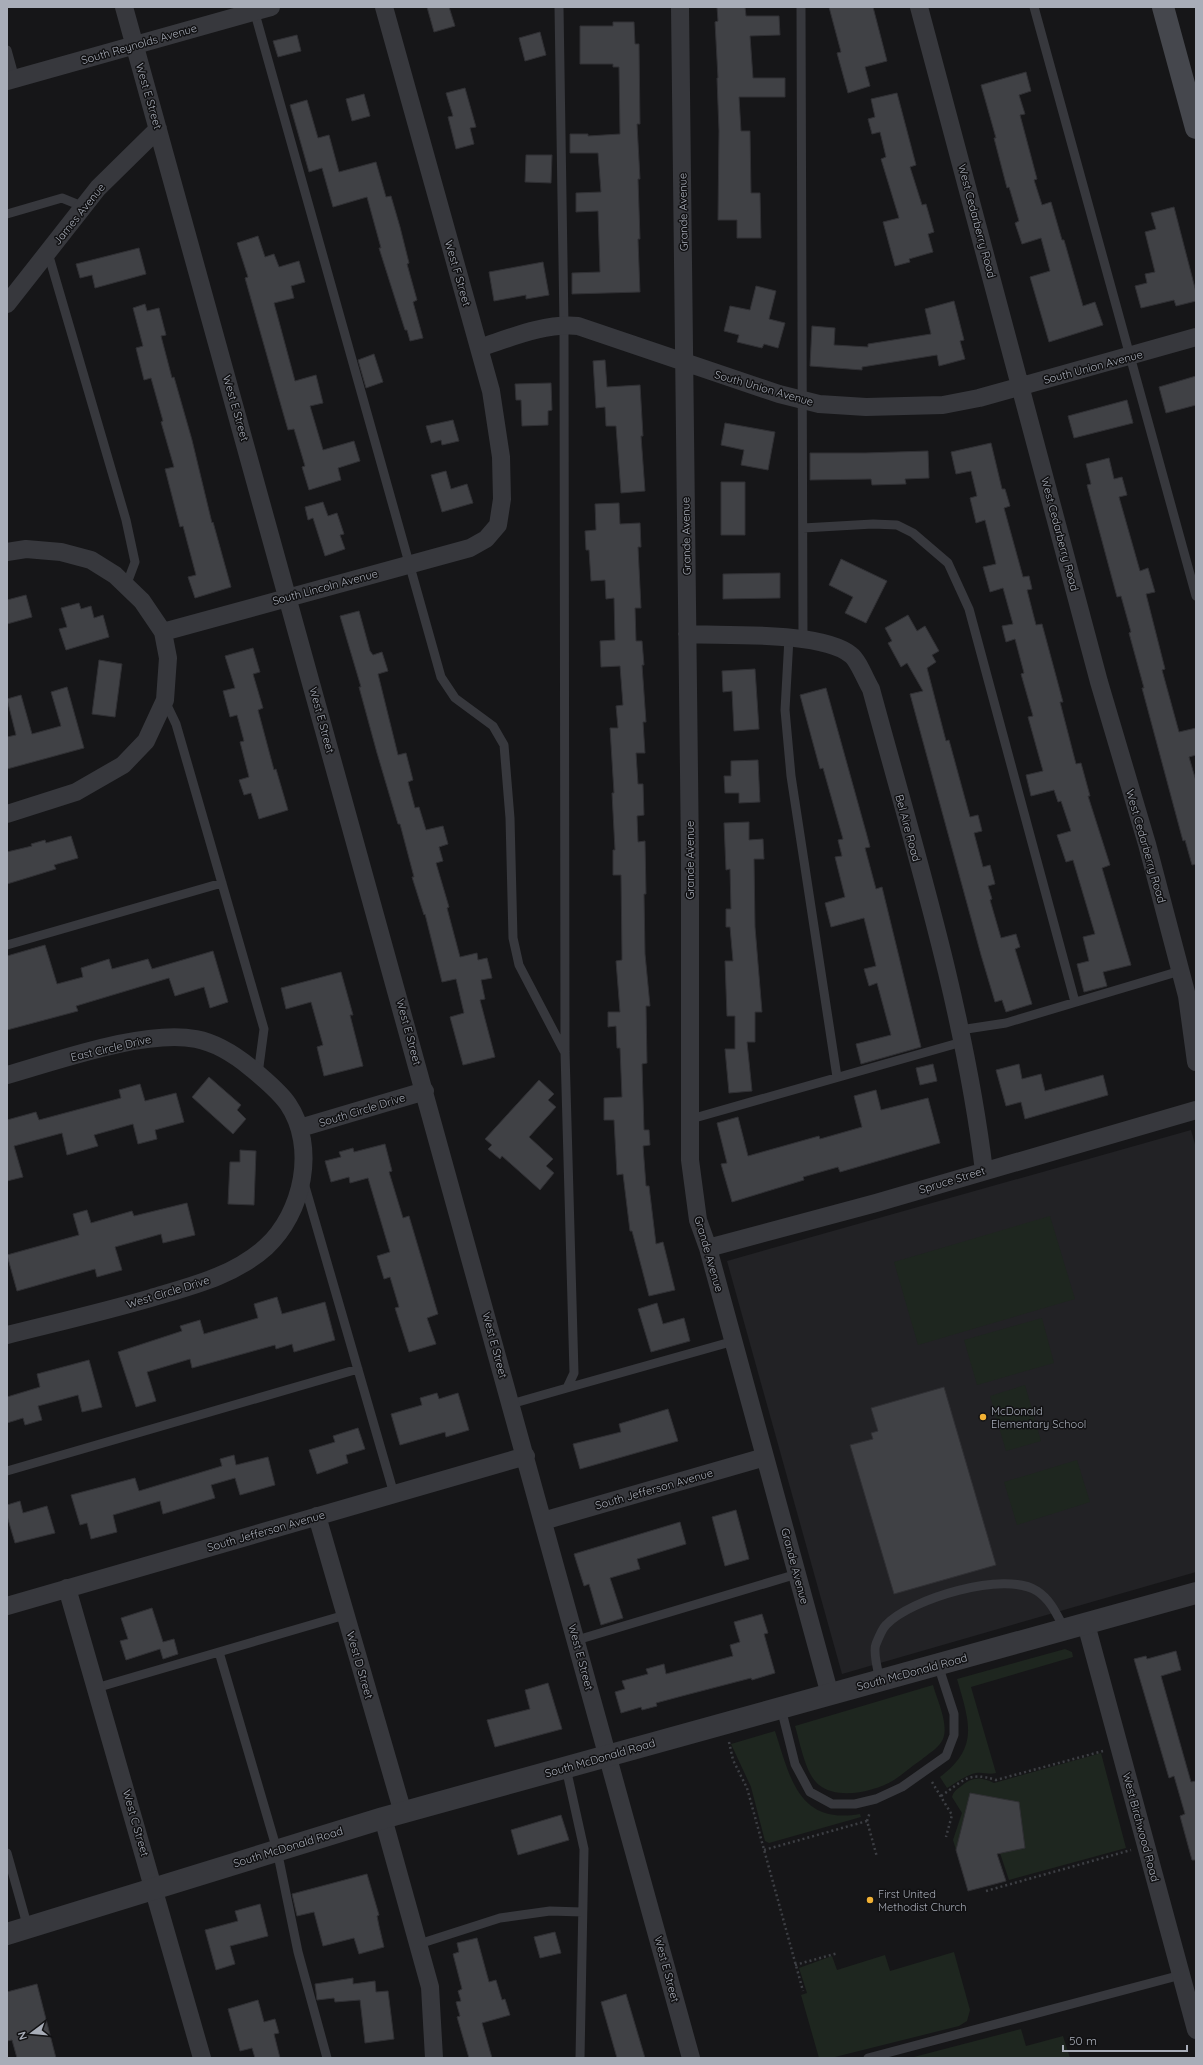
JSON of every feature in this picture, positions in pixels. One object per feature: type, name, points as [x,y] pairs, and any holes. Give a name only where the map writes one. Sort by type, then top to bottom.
[{"type":"main road","points":[[1163,7],[1196,128]]},
{"type":"street","name":"West E Street","points":[[124,7],[577,1640],[691,2058]]},
{"type":"street","name":"West F Street","points":[[384,7],[491,391],[501,457],[502,499],[498,525],[486,539]]},
{"type":"street","name":"Grande Avenue","points":[[680,7],[690,858],[690,1160],[698,1220],[708,1248],[734,1341],[830,1695]]},
{"type":"street","name":"West Cedarberry Road","points":[[919,7],[1022,386],[1099,682],[1147,844],[1187,996],[1196,1062]]},
{"type":"street","name":"South Reynolds Avenue","points":[[11,80],[260,9]]},
{"type":"street","name":"James Avenue","points":[[7,304],[98,188],[158,129]]},
{"type":"street","name":"South Union Avenue","points":[[479,348],[538,330],[564,325],[578,326],[684,364],[779,394],[819,404],[866,407],[943,405],[1022,386],[1130,357],[1196,337]]},
{"type":"street","name":"South Lincoln Avenue","points":[[163,632],[470,548],[486,539]]},
{"type":"street","points":[[7,552],[26,549],[61,552],[91,560],[115,575],[142,601],[163,632],[168,658],[164,700],[146,741],[123,765],[76,792],[7,814]]},
{"type":"street","name":"Bel Aire Road","points":[[687,634],[796,638],[829,644],[852,655],[871,689],[950,985],[977,1118],[984,1170]]},
{"type":"street","name":"East Circle Drive","points":[[7,1076],[116,1045],[158,1037],[196,1039],[230,1051],[258,1074],[288,1103],[300,1128]]},
{"type":"street","name":"South Circle Drive","points":[[300,1128],[425,1091]]},
{"type":"street","name":"Spruce Street","points":[[708,1248],[876,1203],[984,1170],[1196,1110]]},
{"type":"street","name":"West Circle Drive","points":[[7,1335],[206,1282],[234,1269],[266,1247],[283,1225],[299,1193],[305,1163],[300,1128]]},
{"type":"street","name":"South Jefferson Avenue","points":[[7,1606],[526,1456]]},
{"type":"street","name":"South Jefferson Avenue","points":[[543,1521],[766,1457]]},
{"type":"street","name":"West D Street","points":[[317,1516],[345,1615],[393,1816],[419,1944],[430,1987],[434,2058]]},
{"type":"street","name":"West C Street","points":[[67,1588],[155,1889],[202,2058]]},
{"type":"street","name":"South McDonald Road","points":[[7,1934],[277,1850],[393,1816],[608,1755],[880,1682],[1196,1593]]},
{"type":"street","name":"West Birchwood Road","points":[[1086,1624],[1196,2030]]},
{"type":"lane","points":[[560,7],[564,325],[565,1052],[574,1373],[567,1388]]},
{"type":"lane","points":[[801,7],[804,528],[796,638],[785,710],[791,776],[837,1077]]},
{"type":"lane","points":[[1034,7],[1196,596]]},
{"type":"lane","points":[[260,9],[441,676],[455,698],[471,708],[493,726],[504,745],[510,818],[513,938],[519,965],[565,1052]]},
{"type":"lane","points":[[7,50],[11,80]]},
{"type":"lane","points":[[7,214],[62,198],[84,207]]},
{"type":"lane","points":[[48,253],[126,520],[135,562],[126,586]]},
{"type":"lane","points":[[804,528],[873,524],[897,525],[914,533],[948,563],[968,609],[1074,1002]]},
{"type":"lane","points":[[164,700],[176,724],[264,1029],[258,1074]]},
{"type":"lane","points":[[7,944],[222,883]]},
{"type":"lane","points":[[691,1119],[837,1077],[961,1036],[1180,971]]},
{"type":"lane","points":[[302,1176],[394,1494]]},
{"type":"lane","points":[[511,1404],[734,1341]]},
{"type":"lane","points":[[7,1471],[358,1369]]},
{"type":"lane","points":[[577,1640],[797,1574]]},
{"type":"lane","points":[[880,1682],[875,1646],[885,1626],[913,1606],[961,1590],[990,1583],[1008,1583],[1036,1590],[1051,1602],[1065,1630]]},
{"type":"lane","points":[[96,1688],[345,1615]]},
{"type":"lane","points":[[220,1652],[277,1850],[298,1952],[327,2058]]},
{"type":"lane","points":[[781,1708],[795,1764],[810,1792],[832,1804],[855,1804],[876,1799],[902,1787],[946,1756],[954,1735],[954,1714],[938,1665]]},
{"type":"lane","points":[[566,1768],[584,1849],[580,2058]]},
{"type":"lane","points":[[7,1853],[28,1928]]},
{"type":"lane","points":[[419,1944],[500,1918],[550,1911],[582,1912]]},
{"type":"lane","points":[[868,2058],[1181,1975]]},
{"type":"path","points":[[724,1724],[733,1760],[747,1788],[803,1991]]},
{"type":"path","points":[[941,1796],[971,1776],[982,1775],[996,1780],[1120,1746]]},
{"type":"path","points":[[932,1782],[952,1815],[946,1837]]},
{"type":"path","points":[[764,1850],[867,1821],[878,1857]]},
{"type":"path","points":[[986,1891],[1146,1846]]},
{"type":"path","points":[[795,1964],[838,1953]]},
{"type":"shaded area","name":"McDonald Elementary School","points":[[1191,1130],[1196,1148],[1196,1572],[842,1674],[727,1261]]},
{"type":"shaded area","points":[[1050,1216],[1075,1299],[918,1345],[894,1262]]},
{"type":"shaded area","points":[[1042,1318],[1054,1363],[977,1385],[964,1340]]},
{"type":"shaded area","points":[[1025,1385],[1041,1441],[1006,1451],[990,1396]]},
{"type":"shaded area","points":[[1077,1460],[1090,1502],[1017,1525],[1004,1482]]},
{"type":"shaded area","points":[[1065,1649],[1072,1652],[1073,1657],[971,1687],[996,1773],[972,1774],[947,1788],[940,1777],[953,1766],[961,1755],[966,1744],[968,1732],[965,1708],[957,1679]]},
{"type":"shaded area","points":[[933,1685],[945,1726],[943,1739],[933,1751],[894,1780],[877,1788],[866,1791],[856,1793],[836,1792],[827,1790],[814,1780],[801,1749],[795,1726]]},
{"type":"shaded area","points":[[775,1731],[792,1780],[800,1794],[810,1805],[823,1812],[839,1815],[860,1814],[861,1817],[769,1843],[765,1841],[751,1787],[731,1744]]},
{"type":"shaded area","points":[[1101,1753],[1126,1848],[1009,1880],[1000,1853],[1025,1848],[970,1793],[956,1850],[953,1840],[962,1813],[952,1797],[955,1791],[968,1781],[972,1779],[984,1779],[994,1783]]},
{"type":"shaded area","points":[[954,1952],[970,2010],[967,2021],[959,2026],[831,2058],[819,2058],[801,1995],[807,1993],[799,1968],[832,1956],[837,1970],[885,1955],[890,1971]]},
{"type":"shaded area","points":[[1021,2029],[1026,2046],[1063,2036],[1070,2058],[910,2058]]},
{"type":"building","points":[[427,7],[449,7],[455,26],[434,32]]},
{"type":"building","points":[[717,7],[745,7],[746,16],[779,16],[780,35],[750,36],[753,78],[785,78],[785,97],[739,97],[741,131],[750,131],[751,193],[760,193],[761,238],[737,238],[737,220],[718,220],[719,131],[715,22],[718,21]]},
{"type":"building","points":[[829,7],[873,7],[887,61],[865,67],[870,86],[848,93],[837,53],[841,52]]},
{"type":"building","points":[[613,22],[634,22],[635,44],[639,44],[640,124],[637,124],[640,179],[638,179],[640,239],[638,239],[640,292],[572,294],[572,273],[600,272],[598,211],[576,212],[576,193],[601,192],[598,153],[570,153],[570,134],[588,134],[588,136],[620,134],[619,67],[613,67],[613,64],[580,64],[580,26],[613,26]]},
{"type":"building","points":[[540,32],[546,55],[525,61],[519,38]]},
{"type":"building","points":[[297,35],[301,51],[278,57],[273,41]]},
{"type":"building","points":[[1026,72],[1031,91],[1019,95],[1025,114],[1020,115],[1037,179],[1034,180],[1042,205],[1051,202],[1062,240],[1064,240],[1083,306],[1095,302],[1103,325],[1049,342],[1030,277],[1050,271],[1041,238],[1022,244],[1015,223],[1019,221],[1009,187],[1007,188],[994,138],[996,138],[981,85]]},
{"type":"building","points":[[465,88],[476,127],[470,128],[474,144],[456,149],[448,117],[453,116],[446,93]]},
{"type":"building","points":[[897,93],[916,165],[910,167],[922,205],[926,204],[934,232],[928,234],[933,252],[909,259],[910,262],[895,266],[883,222],[899,218],[881,159],[886,157],[880,132],[872,134],[868,119],[875,117],[871,99]]},
{"type":"building","points":[[364,94],[370,116],[352,121],[346,99]]},
{"type":"building","points":[[307,100],[318,138],[329,135],[339,172],[376,162],[386,197],[391,196],[400,227],[409,263],[407,264],[417,300],[413,302],[423,338],[410,341],[407,330],[405,330],[379,248],[381,248],[367,197],[333,207],[322,168],[309,172],[290,105]]},
{"type":"building","points":[[526,155],[552,155],[551,183],[525,182]]},
{"type":"building","points":[[1174,207],[1196,292],[1196,301],[1176,306],[1174,300],[1141,308],[1135,286],[1147,283],[1145,274],[1155,272],[1145,232],[1156,229],[1151,213]]},
{"type":"building","points":[[258,236],[265,257],[274,254],[279,267],[299,261],[305,282],[291,286],[294,298],[274,303],[295,381],[316,375],[323,403],[310,406],[323,450],[354,441],[360,461],[338,468],[341,480],[309,490],[302,467],[305,466],[294,429],[288,430],[245,278],[248,277],[237,243]]},
{"type":"building","points":[[139,248],[146,274],[95,288],[92,275],[80,278],[76,264]]},
{"type":"building","points":[[543,262],[549,295],[526,299],[526,295],[494,301],[489,272]]},
{"type":"building","points":[[756,286],[776,291],[769,319],[785,323],[778,348],[764,344],[762,348],[737,342],[739,335],[724,331],[730,306],[750,310]]},
{"type":"building","points":[[954,301],[964,340],[960,341],[965,359],[939,366],[937,355],[862,367],[862,370],[810,366],[812,326],[835,328],[834,345],[868,347],[868,344],[931,334],[925,309]]},
{"type":"building","points":[[145,304],[147,311],[159,308],[166,335],[161,336],[172,378],[174,377],[192,440],[212,523],[213,522],[231,587],[195,598],[188,577],[196,575],[183,526],[180,527],[165,469],[174,467],[161,422],[163,421],[151,378],[144,380],[136,348],[143,346],[133,308]]},
{"type":"building","points":[[374,354],[383,382],[366,388],[358,360]]},
{"type":"building","points":[[605,360],[607,387],[640,385],[643,436],[641,436],[645,491],[621,493],[616,426],[606,426],[605,407],[596,408],[593,361]]},
{"type":"building","points":[[1196,376],[1196,405],[1166,413],[1159,387]]},
{"type":"building","points":[[551,383],[552,410],[548,411],[548,425],[522,426],[521,400],[516,400],[515,384]]},
{"type":"building","points":[[1127,400],[1133,423],[1074,438],[1068,416]]},
{"type":"building","points":[[453,420],[459,441],[442,445],[441,440],[431,443],[426,426]]},
{"type":"building","points":[[725,423],[775,432],[768,470],[741,465],[744,450],[721,445]]},
{"type":"building","points":[[991,443],[1002,489],[1005,489],[1010,506],[1004,508],[1023,577],[1029,576],[1032,589],[1027,590],[1036,625],[1042,624],[1063,702],[1060,702],[1076,764],[1081,763],[1090,796],[1088,796],[1110,865],[1102,868],[1131,965],[1103,972],[1107,986],[1084,992],[1077,964],[1089,961],[1083,937],[1095,934],[1073,860],[1066,862],[1057,835],[1071,831],[1061,801],[1058,802],[1054,790],[1031,796],[1026,775],[1043,771],[1028,717],[1033,716],[1021,674],[1024,673],[1015,639],[1006,642],[1002,626],[1013,624],[1003,588],[990,592],[983,567],[996,564],[985,520],[976,523],[970,498],[977,496],[971,471],[956,474],[951,452]]},
{"type":"building","points":[[928,451],[929,478],[905,479],[906,484],[872,485],[871,479],[810,480],[810,453]]},
{"type":"building","points":[[1109,458],[1114,479],[1122,477],[1127,495],[1119,497],[1140,571],[1148,568],[1155,592],[1146,594],[1165,669],[1162,670],[1179,732],[1196,728],[1196,755],[1189,757],[1196,781],[1196,864],[1192,865],[1185,840],[1183,841],[1142,688],[1144,688],[1129,633],[1131,632],[1121,596],[1117,597],[1087,485],[1091,484],[1086,464]]},
{"type":"building","points":[[446,471],[451,489],[467,484],[473,503],[442,512],[431,475]]},
{"type":"building","points":[[721,482],[745,482],[745,535],[721,535]]},
{"type":"building","points":[[323,502],[328,516],[337,513],[344,534],[340,535],[345,549],[325,556],[313,518],[308,520],[305,507]]},
{"type":"building","points":[[619,503],[620,524],[640,523],[641,547],[638,547],[641,608],[635,608],[636,641],[642,641],[646,722],[643,722],[645,753],[636,753],[638,784],[643,784],[644,815],[637,816],[638,842],[645,841],[645,954],[650,1006],[646,1006],[647,1063],[642,1064],[644,1130],[649,1130],[650,1145],[643,1146],[646,1186],[649,1186],[656,1244],[663,1242],[675,1290],[649,1296],[632,1231],[630,1231],[623,1174],[617,1175],[614,1120],[604,1120],[604,1098],[622,1097],[620,1048],[617,1048],[616,1026],[608,1027],[608,1012],[620,1012],[616,961],[622,960],[621,875],[613,875],[613,850],[615,850],[612,793],[614,793],[610,728],[618,728],[616,706],[623,705],[620,666],[601,667],[600,641],[615,640],[614,598],[606,599],[605,580],[591,581],[589,550],[586,550],[585,531],[596,530],[595,504]]},
{"type":"building","points":[[841,559],[887,581],[866,623],[845,613],[853,597],[829,585]]},
{"type":"building","points":[[780,573],[780,598],[723,599],[723,574]]},
{"type":"building","points":[[26,595],[32,617],[7,624],[7,600]]},
{"type":"building","points":[[79,603],[81,609],[91,606],[94,618],[103,615],[109,637],[66,650],[59,629],[67,627],[61,608]]},
{"type":"building","points":[[359,611],[370,651],[373,655],[382,652],[388,671],[378,674],[398,755],[406,753],[413,780],[408,782],[415,808],[419,807],[426,830],[443,826],[448,844],[439,847],[443,861],[436,863],[449,907],[447,908],[460,957],[477,953],[478,960],[487,958],[492,978],[481,980],[485,999],[480,1000],[495,1057],[463,1065],[450,1017],[464,1013],[456,979],[442,982],[425,914],[424,915],[412,877],[414,877],[400,824],[398,824],[377,753],[359,687],[361,687],[340,616]]},
{"type":"building","points":[[908,615],[917,631],[925,626],[939,651],[932,655],[936,662],[927,668],[946,741],[949,740],[970,817],[978,815],[982,831],[974,833],[983,867],[990,865],[995,884],[988,886],[992,899],[990,900],[1001,938],[1016,934],[1020,947],[1015,949],[1032,1004],[1006,1012],[1002,1000],[995,1002],[910,694],[923,691],[907,663],[901,667],[888,643],[892,641],[885,628]]},
{"type":"building","points":[[253,648],[260,672],[253,674],[263,708],[258,710],[274,770],[276,769],[288,810],[259,819],[251,793],[244,795],[239,780],[249,777],[240,742],[244,741],[237,715],[230,717],[223,691],[235,688],[225,656]]},
{"type":"building","points":[[99,660],[122,664],[115,717],[92,714]]},
{"type":"building","points":[[755,669],[759,729],[734,731],[732,691],[723,692],[722,671]]},
{"type":"building","points":[[67,687],[84,748],[7,769],[7,737],[16,735],[7,699],[21,695],[32,734],[61,726],[51,692]]},
{"type":"building","points":[[826,688],[870,847],[865,848],[876,889],[882,887],[921,1047],[861,1064],[856,1044],[891,1035],[877,983],[869,986],[864,969],[876,966],[864,918],[831,927],[825,903],[845,897],[835,857],[842,856],[838,840],[843,839],[823,768],[820,769],[800,695]]},
{"type":"building","points":[[758,760],[760,802],[739,803],[739,793],[725,793],[724,776],[731,776],[731,761]]},
{"type":"building","points":[[749,822],[749,840],[763,839],[764,859],[754,859],[755,927],[762,1012],[755,1012],[755,1042],[747,1042],[752,1091],[729,1093],[725,1049],[735,1049],[735,1016],[727,1016],[725,961],[733,961],[730,927],[726,927],[726,909],[731,909],[730,869],[726,870],[724,823]]},
{"type":"building","points":[[71,836],[78,858],[54,865],[56,869],[7,884],[7,852],[32,846],[31,844],[45,840],[46,843]]},
{"type":"building","points":[[45,945],[57,984],[83,977],[81,968],[109,959],[112,969],[148,959],[152,969],[213,951],[228,1002],[210,1008],[204,987],[175,996],[169,978],[76,1006],[78,1011],[7,1030],[7,956]]},
{"type":"building","points":[[341,972],[353,1015],[350,1015],[363,1066],[324,1076],[317,1047],[323,1045],[311,1002],[286,1009],[281,988]]},
{"type":"building","points":[[933,1064],[937,1081],[920,1085],[916,1068]]},
{"type":"building","points":[[1019,1064],[1022,1079],[1041,1074],[1045,1091],[1103,1075],[1108,1095],[1025,1119],[1021,1102],[1006,1106],[996,1070]]},
{"type":"building","points":[[209,1077],[241,1105],[237,1110],[246,1119],[233,1134],[192,1097]]},
{"type":"building","points":[[539,1080],[554,1094],[548,1100],[556,1107],[529,1137],[553,1159],[546,1166],[554,1173],[540,1190],[502,1156],[500,1159],[488,1149],[492,1145],[485,1139]]},
{"type":"building","points":[[140,1084],[145,1101],[176,1093],[184,1122],[155,1130],[157,1139],[138,1144],[133,1124],[94,1135],[98,1146],[67,1155],[62,1133],[14,1146],[23,1177],[7,1181],[7,1120],[36,1112],[39,1120],[121,1098],[119,1090]]},
{"type":"building","points":[[876,1090],[881,1110],[928,1098],[940,1143],[840,1172],[838,1167],[803,1177],[804,1180],[732,1202],[721,1164],[727,1163],[717,1123],[738,1117],[748,1156],[819,1136],[820,1139],[862,1127],[854,1096]]},
{"type":"building","points":[[385,1144],[392,1171],[389,1172],[403,1218],[409,1216],[438,1314],[427,1318],[436,1344],[409,1352],[395,1308],[399,1307],[390,1277],[384,1279],[377,1256],[390,1252],[368,1178],[350,1183],[349,1177],[331,1182],[325,1161],[341,1157],[339,1152],[353,1148],[354,1152]]},
{"type":"building","points":[[240,1150],[256,1151],[254,1205],[228,1204],[230,1162],[240,1162]]},
{"type":"building","points":[[187,1203],[195,1235],[163,1243],[161,1234],[115,1247],[122,1270],[97,1277],[95,1269],[17,1291],[7,1255],[79,1235],[73,1214],[87,1210],[91,1223],[132,1211],[134,1216]]},
{"type":"building","points":[[277,1297],[282,1314],[325,1302],[335,1340],[294,1352],[292,1344],[276,1349],[275,1345],[192,1368],[190,1359],[147,1372],[156,1401],[136,1407],[118,1352],[182,1331],[180,1326],[200,1320],[204,1334],[258,1318],[254,1304]]},
{"type":"building","points":[[657,1303],[663,1324],[684,1318],[690,1341],[651,1352],[638,1309]]},
{"type":"building","points":[[89,1360],[102,1407],[82,1412],[78,1395],[38,1406],[42,1420],[25,1425],[23,1418],[7,1423],[7,1397],[40,1387],[37,1374]]},
{"type":"building","points":[[944,1387],[996,1565],[894,1594],[850,1445],[873,1439],[871,1433],[878,1431],[871,1408]]},
{"type":"building","points":[[437,1393],[439,1399],[458,1393],[469,1430],[446,1437],[445,1432],[400,1445],[391,1414],[422,1405],[420,1398]]},
{"type":"building","points":[[668,1409],[678,1441],[580,1469],[573,1444],[621,1432],[619,1424]]},
{"type":"building","points":[[358,1428],[365,1449],[346,1455],[348,1463],[317,1474],[309,1450],[335,1442],[333,1436]]},
{"type":"building","points":[[234,1455],[236,1465],[268,1457],[275,1485],[240,1495],[235,1478],[211,1485],[215,1498],[163,1514],[160,1501],[113,1515],[117,1532],[91,1539],[87,1523],[80,1525],[71,1495],[135,1478],[139,1491],[222,1466],[220,1459]]},
{"type":"building","points":[[20,1501],[23,1513],[47,1506],[55,1533],[15,1543],[7,1516],[7,1505]]},
{"type":"building","points":[[736,1510],[749,1559],[725,1566],[712,1517]]},
{"type":"building","points":[[680,1522],[686,1544],[637,1559],[640,1569],[610,1578],[623,1618],[601,1625],[589,1584],[584,1586],[574,1554]]},
{"type":"building","points":[[152,1608],[163,1642],[174,1639],[178,1654],[163,1659],[160,1649],[126,1660],[120,1641],[128,1639],[121,1618]]},
{"type":"building","points":[[762,1614],[768,1633],[764,1634],[775,1673],[656,1703],[657,1706],[642,1710],[641,1707],[621,1713],[615,1692],[625,1689],[622,1681],[648,1674],[646,1669],[664,1664],[666,1674],[733,1656],[730,1645],[740,1642],[734,1622]]},
{"type":"building","points":[[1176,1651],[1181,1670],[1161,1676],[1191,1782],[1196,1781],[1196,1860],[1192,1860],[1180,1816],[1185,1814],[1174,1776],[1169,1778],[1134,1659],[1146,1656],[1147,1659]]},
{"type":"building","points":[[548,1683],[562,1729],[495,1747],[487,1720],[530,1709],[525,1690]]},
{"type":"building","points":[[970,1793],[1019,1802],[1025,1848],[997,1854],[1006,1881],[968,1891],[956,1850]]},
{"type":"building","points":[[561,1815],[569,1840],[518,1855],[511,1830]]},
{"type":"building","points":[[367,1874],[379,1915],[377,1916],[384,1947],[359,1954],[354,1938],[323,1946],[314,1912],[297,1916],[292,1894]]},
{"type":"building","points":[[260,1904],[268,1936],[230,1946],[235,1964],[216,1970],[205,1930],[238,1921],[235,1911]]},
{"type":"building","points":[[555,1932],[561,1953],[540,1958],[534,1937]]},
{"type":"building","points":[[477,1938],[489,1982],[496,1980],[502,2000],[505,1999],[510,2015],[482,2023],[492,2058],[469,2058],[457,2017],[460,2016],[456,2002],[461,2001],[458,1991],[462,1989],[453,1954],[459,1952],[457,1943]]},
{"type":"building","points":[[353,1978],[353,1984],[375,1981],[376,1992],[388,1991],[394,2039],[365,2043],[360,2000],[335,2002],[334,1998],[317,2000],[315,1984]]},
{"type":"building","points":[[37,1984],[56,2058],[17,2058],[12,2040],[7,2041],[7,1992]]},
{"type":"building","points":[[626,1994],[645,2058],[617,2058],[601,2002]]},
{"type":"building","points":[[258,2000],[264,2022],[275,2019],[279,2033],[274,2034],[280,2058],[255,2058],[252,2048],[240,2051],[228,2009]]},
{"type":"place","name":"McDonald Elementary School","points":[[983,1417]]},
{"type":"place","name":"First United Methodist Church","points":[[870,1900]]}]
